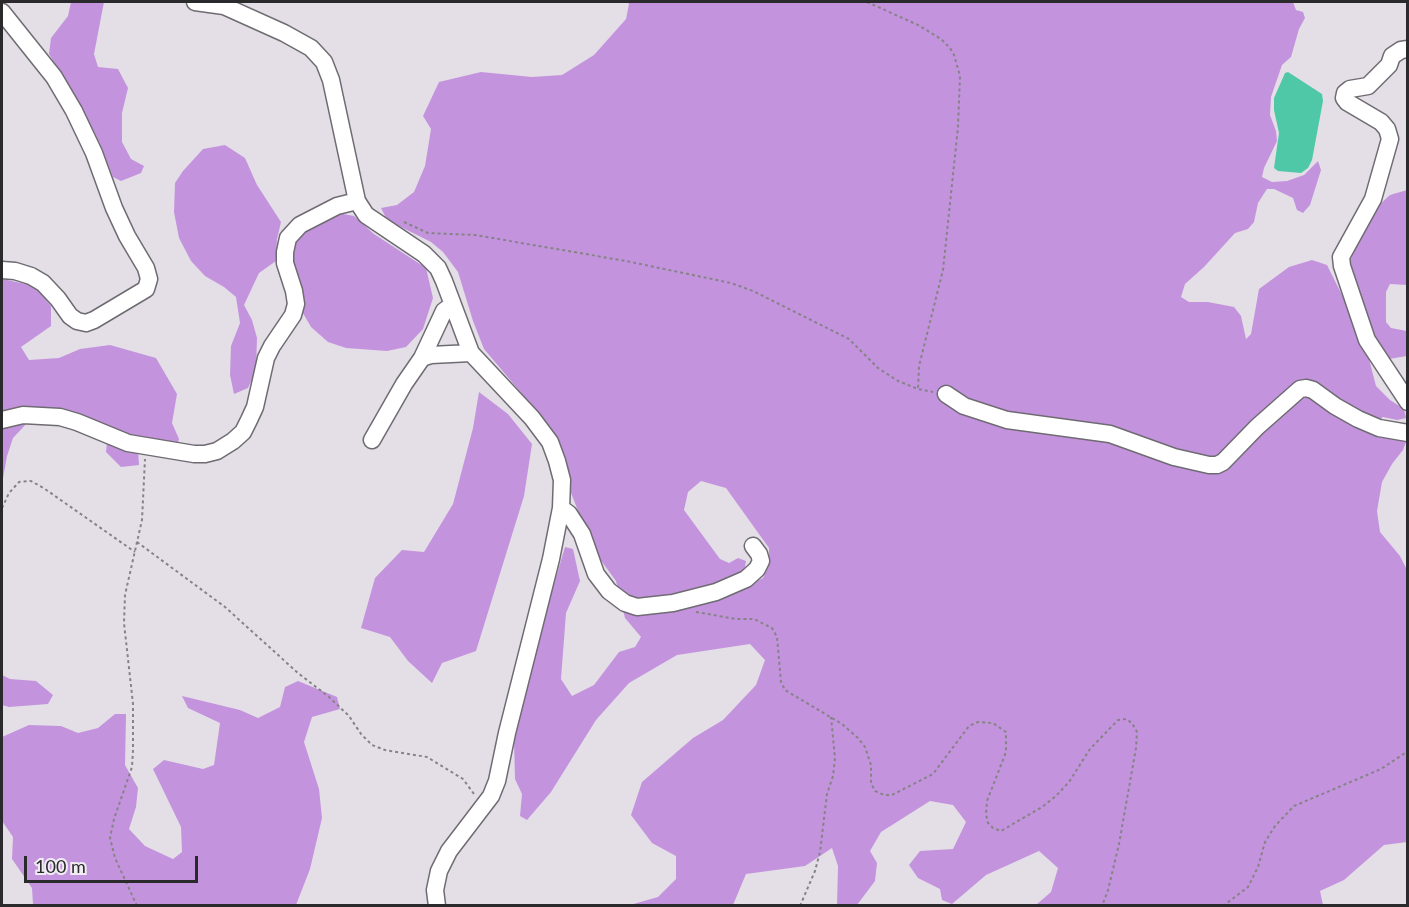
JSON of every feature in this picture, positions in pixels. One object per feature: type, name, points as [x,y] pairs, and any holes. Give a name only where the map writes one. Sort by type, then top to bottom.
[{"type":"street","points":[[195,2],[224,6],[284,33],[311,48],[324,62],[331,80],[357,201],[366,215],[424,254],[438,268],[471,354],[532,418],[550,442],[557,461],[562,480],[561,508],[551,560],[497,781],[484,807],[449,851],[435,890],[437,906]]},
{"type":"street","points":[[2,12],[54,77],[74,111],[94,153],[114,208],[146,268],[149,279],[146,289],[94,321],[86,322],[76,321],[70,316],[43,283],[32,276],[2,270]]},
{"type":"street","points":[[1407,49],[1392,56],[1389,65],[1368,86],[1350,89],[1345,93],[1344,98],[1347,102],[1381,122],[1388,129],[1390,139],[1373,199],[1341,257],[1367,340],[1407,402]]},
{"type":"street","points":[[2,420],[23,415],[60,417],[128,443],[145,447],[205,454],[217,451],[243,432],[255,407],[266,358],[292,315],[296,304],[285,263],[288,238],[300,225],[338,206],[357,201]]},
{"type":"street","points":[[372,440],[404,384],[422,358],[444,311],[452,305]]},
{"type":"street","points":[[422,358],[431,355],[471,354]]},
{"type":"street","points":[[946,394],[964,406],[1006,420],[1110,434],[1173,457],[1209,465],[1223,462],[1300,389],[1306,388],[1369,424],[1393,432],[1407,433]]},
{"type":"street","points":[[561,508],[569,513],[582,534],[596,574],[609,591],[625,603],[637,608],[673,603],[716,592],[746,579],[757,570],[760,561],[753,546]]},
{"type":"path","points":[[400,221],[428,233],[475,235],[626,261],[731,283],[753,291],[849,339],[878,368],[898,381],[918,389],[919,366],[943,270],[958,127],[960,75],[954,55],[941,39],[918,25],[867,2]]},
{"type":"path","points":[[137,906],[114,858],[110,838],[114,819],[132,767],[133,704],[124,623],[125,595],[142,520],[145,447]]},
{"type":"path","points":[[2,508],[9,493],[20,482],[31,481],[135,552]]},
{"type":"path","points":[[137,542],[225,607],[350,716],[361,734],[372,745],[393,752],[427,757],[463,779],[484,807]]},
{"type":"path","points":[[673,603],[699,613],[736,619],[753,619],[766,625],[777,637],[781,682],[785,690],[842,724],[866,747],[871,765],[870,783],[875,790],[884,795],[892,795],[933,774],[969,726],[978,722],[993,723],[1006,732],[1006,752],[987,801],[986,814],[988,823],[1001,831],[1056,796],[1069,782],[1090,749],[1118,720],[1126,719],[1132,723],[1137,732],[1136,748],[1119,844],[1102,906]]},
{"type":"path","points":[[800,906],[820,852],[827,794],[833,776],[835,758],[831,717]]},
{"type":"path","points":[[1223,906],[1248,887],[1258,867],[1265,842],[1275,826],[1294,806],[1372,773],[1407,751]]},
{"type":"shaded area","points":[[71,2],[104,2],[94,54],[98,67],[118,69],[128,88],[122,113],[122,142],[131,159],[144,166],[141,173],[121,181],[113,177],[101,146],[80,104],[49,54],[51,38],[68,16]]},
{"type":"shaded area","points":[[627,2],[1293,2],[1296,10],[1303,12],[1305,18],[1299,29],[1291,57],[1282,65],[1271,97],[1270,115],[1277,141],[1262,177],[1272,182],[1287,181],[1304,175],[1318,161],[1321,170],[1310,205],[1303,213],[1297,210],[1293,198],[1274,189],[1267,189],[1258,203],[1254,222],[1248,229],[1235,233],[1185,284],[1181,297],[1189,302],[1208,302],[1234,307],[1241,316],[1246,339],[1251,334],[1259,289],[1289,267],[1312,260],[1327,265],[1350,307],[1359,302],[1359,289],[1350,261],[1362,234],[1379,205],[1390,195],[1407,190],[1407,285],[1390,284],[1386,292],[1386,322],[1391,328],[1407,331],[1407,356],[1389,359],[1376,353],[1369,359],[1376,386],[1390,400],[1404,409],[1406,418],[1397,420],[1383,417],[1375,423],[1407,439],[1403,450],[1382,482],[1377,511],[1380,532],[1400,556],[1407,570],[1407,842],[1384,845],[1344,880],[1320,891],[1323,905],[1036,905],[1051,892],[1058,868],[1039,851],[986,875],[952,904],[942,900],[940,889],[918,878],[909,865],[920,851],[953,849],[966,822],[953,805],[930,801],[881,832],[870,851],[877,863],[875,881],[857,905],[837,905],[838,866],[832,848],[805,866],[746,874],[733,905],[630,905],[658,897],[676,879],[676,856],[652,843],[631,815],[642,782],[693,738],[723,720],[756,685],[765,660],[750,644],[677,655],[629,683],[596,720],[551,792],[527,820],[520,816],[522,794],[515,779],[514,741],[526,678],[565,547],[573,549],[580,581],[566,613],[561,679],[572,696],[594,685],[619,652],[635,647],[641,637],[625,618],[616,581],[594,551],[571,493],[565,458],[550,427],[484,349],[458,272],[443,252],[431,242],[387,220],[381,208],[397,205],[414,192],[425,166],[431,129],[423,116],[439,82],[481,72],[532,77],[562,75],[594,55],[626,19],[629,4]],"holes":[[[701,481],[726,488],[769,548],[769,566],[763,578],[741,589],[746,561],[738,558],[729,563],[720,559],[684,510],[688,492]]]},
{"type":"shaded area","points":[[1288,72],[1322,94],[1323,101],[1312,160],[1308,168],[1301,173],[1278,171],[1274,168],[1279,133],[1274,98],[1285,73]]},
{"type":"shaded area","points":[[225,145],[245,158],[257,185],[281,222],[277,239],[276,261],[259,273],[244,305],[252,320],[257,338],[256,370],[248,388],[234,394],[230,375],[231,346],[240,323],[236,297],[205,276],[191,261],[179,238],[174,212],[175,183],[183,171],[203,149]]},
{"type":"shaded area","points":[[338,213],[354,216],[374,234],[426,268],[433,298],[423,329],[406,347],[387,351],[346,348],[328,342],[311,327],[300,308],[290,257],[296,239],[310,226]]},
{"type":"shaded area","points":[[2,279],[35,286],[51,306],[51,326],[21,347],[29,360],[59,358],[80,349],[110,345],[156,358],[177,394],[172,423],[179,439],[177,446],[138,450],[139,465],[121,467],[106,452],[108,431],[29,421],[13,438],[2,484]]},
{"type":"shaded area","points":[[479,392],[508,414],[532,444],[524,496],[476,651],[442,663],[432,683],[408,661],[390,637],[361,628],[375,578],[402,550],[424,552],[453,504],[473,428]]},
{"type":"shaded area","points":[[2,675],[10,679],[36,681],[53,695],[48,704],[9,707],[2,705]]},
{"type":"shaded area","points":[[298,681],[337,697],[340,709],[312,717],[304,742],[319,789],[322,818],[310,869],[296,905],[33,905],[32,888],[12,859],[13,837],[2,821],[2,737],[29,725],[61,726],[78,733],[98,728],[115,714],[126,714],[125,765],[138,788],[136,807],[129,829],[145,846],[173,859],[182,852],[181,827],[153,769],[164,760],[203,769],[214,765],[220,723],[188,708],[182,696],[240,710],[258,718],[280,707],[285,687]]}]
